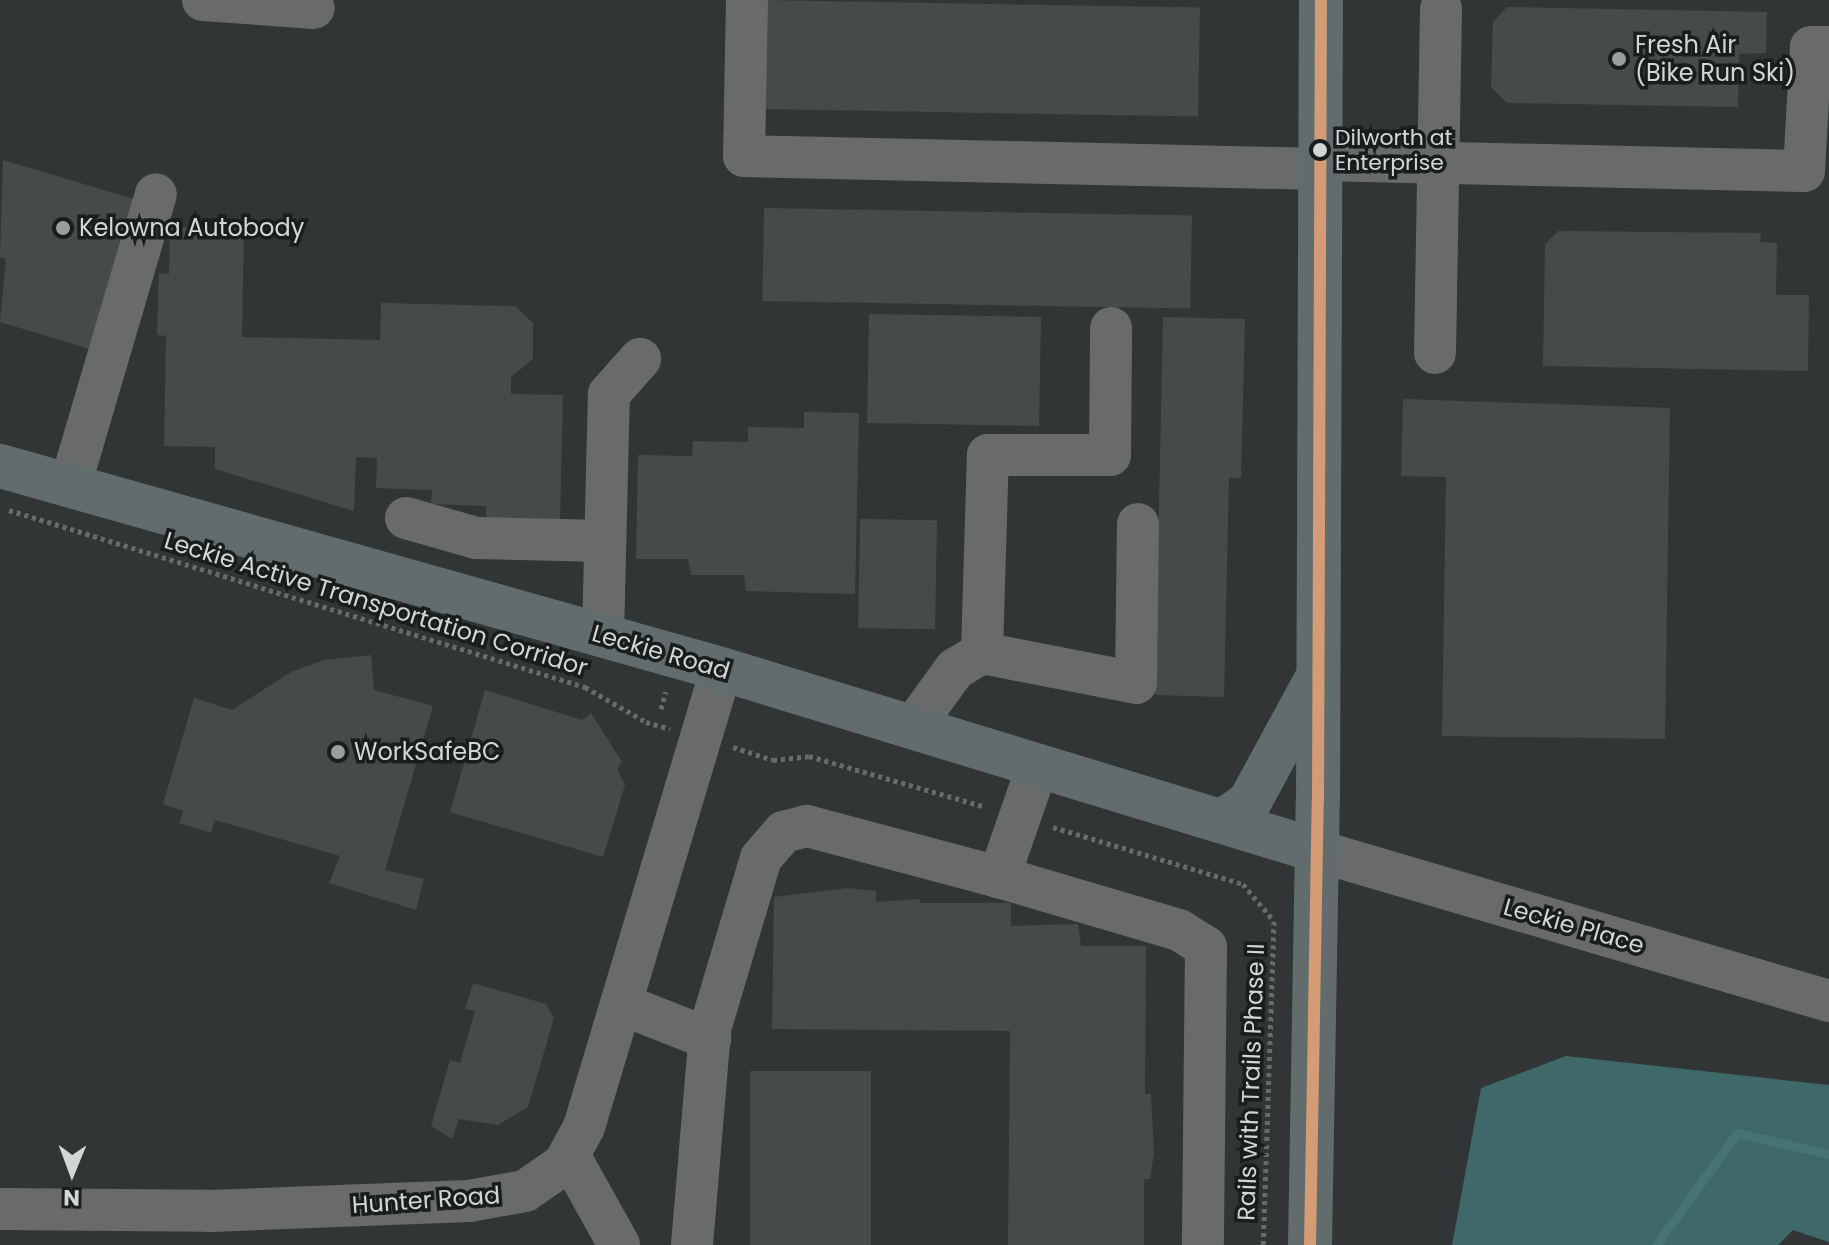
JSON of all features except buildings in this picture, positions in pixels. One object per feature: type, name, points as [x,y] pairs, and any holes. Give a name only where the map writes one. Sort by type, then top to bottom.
[{"type":"main road","points":[[1310,1245],[1318,851],[1321,0]]},
{"type":"main road","name":"Leckie Road","points":[[0,466],[721,669],[1318,851]]},
{"type":"main road","points":[[1223,821],[1249,803],[1317,678]]},
{"type":"street","points":[[203,0],[314,8]]},
{"type":"street","points":[[747,0],[744,156],[1320,164],[1438,162],[1804,171],[1811,47],[1829,47]]},
{"type":"street","points":[[1435,353],[1441,9]]},
{"type":"street","points":[[70,486],[156,194]]},
{"type":"street","points":[[982,653],[988,455],[1110,455],[1111,328]]},
{"type":"street","points":[[603,636],[609,394],[640,359]]},
{"type":"street","points":[[406,518],[476,538],[605,541]]},
{"type":"street","points":[[913,727],[955,669],[982,653],[1136,683],[1138,524]]},
{"type":"street","name":"Hunter Road","points":[[0,1209],[210,1228],[469,1201],[525,1191],[564,1164],[584,1127],[721,669]]},
{"type":"street","points":[[999,877],[1038,765]]},
{"type":"street","points":[[692,1245],[710,1039],[761,858],[784,832],[807,826],[999,877],[1179,930],[1206,947],[1203,1245]]},
{"type":"street","name":"Leckie Place","points":[[1318,851],[1829,1001]]},
{"type":"street","points":[[621,1004],[710,1039]]},
{"type":"street","points":[[569,1155],[619,1245]]},
{"type":"path","name":"Leckie Active Transportation Corridor","points":[[0,507],[570,682],[646,722],[773,760],[809,756],[1243,884],[1274,921]]},
{"type":"path","points":[[661,709],[667,687]]},
{"type":"path","name":"Rails with Trails Phase II","points":[[1263,1245],[1274,921]]},
{"type":"shaded area","points":[[1566,1056],[1829,1085],[1829,1242],[1793,1230],[1778,1245],[1452,1245],[1481,1088]]},
{"type":"waterway","points":[[1656,1245],[1737,1133],[1829,1154]]},
{"type":"transit line","points":[[1310,1245],[1318,800],[1321,0]]},
{"type":"place","name":"Fresh Air (Bike Run Ski)","points":[[1619,59]]},
{"type":"place","name":"Dilworth at Enterprise","points":[[1320,150]]},
{"type":"place","name":"Kelowna Autobody","points":[[63,228]]},
{"type":"place","name":"WorkSafeBC","points":[[338,752]]}]
